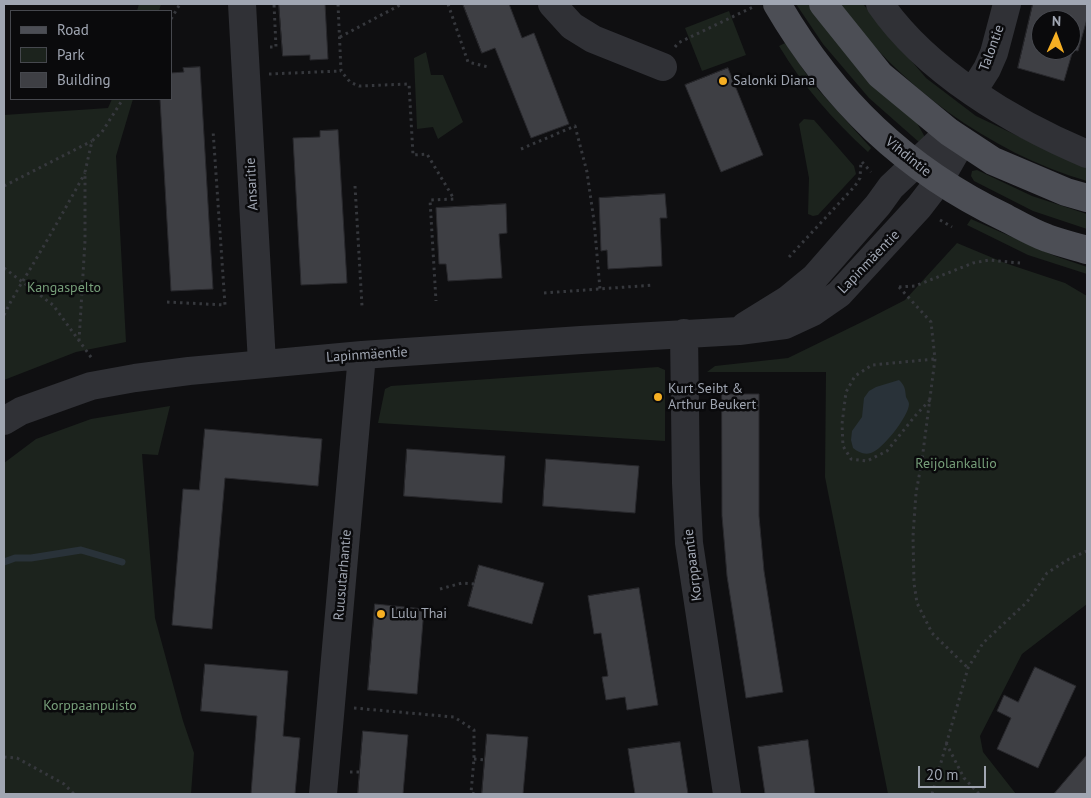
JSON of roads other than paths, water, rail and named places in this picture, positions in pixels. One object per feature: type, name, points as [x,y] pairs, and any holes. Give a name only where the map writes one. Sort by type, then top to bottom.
[{"type":"main road","name":"Vihdintie","points":[[777,4],[796,38],[847,102],[889,143],[915,164],[975,204],[1046,238],[1087,250]]},
{"type":"main road","points":[[823,4],[880,75],[955,137],[993,161],[1066,192],[1087,198]]},
{"type":"street","name":"Ansaritie","points":[[242,4],[262,363]]},
{"type":"street","points":[[552,4],[572,26],[593,39],[663,66]]},
{"type":"street","points":[[880,4],[889,17],[916,46],[946,72],[1014,119],[1054,140],[1087,154]]},
{"type":"street","name":"Talontie","points":[[973,91],[987,69],[994,53],[1007,4]]},
{"type":"street","name":"Lapinmäentie","points":[[739,330],[787,300],[815,277],[878,205],[891,187],[915,164],[955,137]]},
{"type":"street","name":"Lapinmäentie","points":[[4,421],[21,411],[91,386],[135,378],[262,363],[739,330],[785,325],[813,312],[839,294],[900,230],[939,181],[955,137]]},
{"type":"street","name":"Korppaantie","points":[[684,333],[686,483],[689,543],[727,794]]},
{"type":"street","name":"Ruusutarhantie","points":[[323,794],[362,356]]},
{"type":"waterway","points":[[4,562],[15,558],[31,558],[81,550],[122,562]]},
{"type":"place","name":"Salonki Diana","points":[[723,81]]},
{"type":"place","name":"Kurt Seibt & Arthur Beukert","points":[[658,397]]},
{"type":"place","name":"Lulu Thai","points":[[381,614]]},
{"type":"park label","name":"Kangaspelto","points":[[64,288]]},
{"type":"park label","name":"Reijolankallio","points":[[956,464]]},
{"type":"park label","name":"Korppaanpuisto","points":[[90,706]]}]
